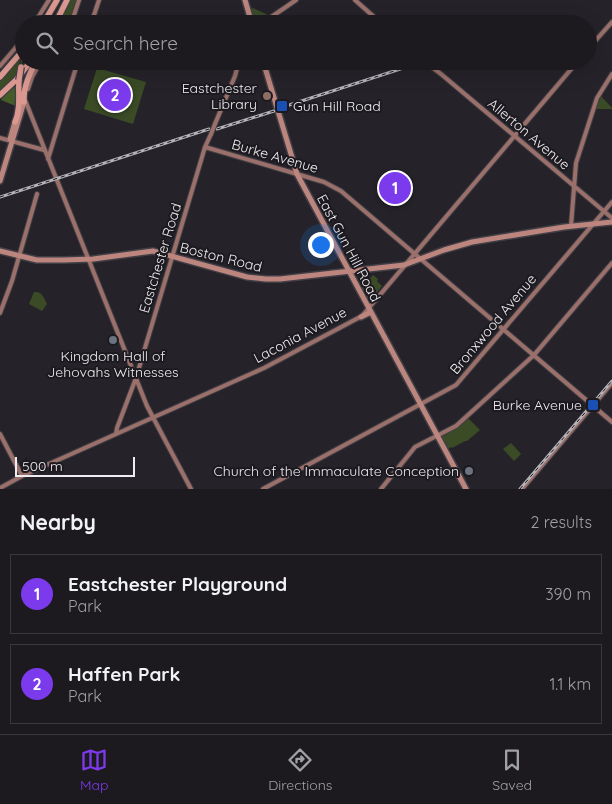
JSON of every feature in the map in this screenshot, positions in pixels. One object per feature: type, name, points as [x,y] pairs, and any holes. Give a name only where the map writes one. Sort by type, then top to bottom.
[{"type":"highway","points":[[48,15],[53,0]]},
{"type":"highway","points":[[51,15],[62,0]]},
{"type":"highway","points":[[60,15],[67,0]]},
{"type":"highway","points":[[0,77],[15,60]]},
{"type":"highway","points":[[15,122],[19,106],[21,70]]},
{"type":"highway","points":[[0,95],[24,70]]},
{"type":"highway","points":[[25,99],[24,94],[27,81],[32,70]]},
{"type":"main road","points":[[245,0],[249,15]]},
{"type":"main road","name":"East Gun Hill Road","points":[[266,70],[297,174],[466,489]]},
{"type":"main road","points":[[11,141],[14,139],[25,99]]},
{"type":"main road","points":[[0,181],[15,122]]},
{"type":"main road","name":"Boston Road","points":[[0,251],[37,260],[88,260],[153,251],[247,277],[266,279],[288,278],[404,265],[472,242],[571,226],[612,222]]},
{"type":"main road","points":[[361,316],[370,310]]},
{"type":"street","points":[[42,15],[53,0]]},
{"type":"street","points":[[74,15],[79,0]]},
{"type":"street","points":[[94,15],[99,0]]},
{"type":"street","points":[[274,15],[296,0]]},
{"type":"street","points":[[354,0],[372,15]]},
{"type":"street","points":[[597,39],[612,22]]},
{"type":"street","points":[[0,68],[15,49]]},
{"type":"street","points":[[0,68],[15,52]]},
{"type":"street","points":[[36,70],[25,99],[147,406],[191,489]]},
{"type":"street","points":[[48,159],[75,70]]},
{"type":"street","name":"Eastchester Road","points":[[116,434],[136,378],[205,147],[237,70]]},
{"type":"street","name":"Allerton Avenue","points":[[437,70],[612,218]]},
{"type":"street","points":[[370,310],[414,253],[570,70]]},
{"type":"street","points":[[571,226],[576,163],[596,98],[612,74]]},
{"type":"street","points":[[0,138],[44,150]]},
{"type":"street","name":"Burke Avenue","points":[[205,147],[324,182],[341,191],[612,422]]},
{"type":"street","points":[[0,313],[12,281],[37,194]]},
{"type":"street","name":"Bronxwood Avenue","points":[[263,489],[456,385],[612,202]]},
{"type":"street","points":[[381,489],[415,447],[456,426],[534,355],[612,263]]},
{"type":"street","name":"Laconia Avenue","points":[[0,488],[22,476],[264,368],[361,316]]},
{"type":"street","points":[[522,489],[612,383]]},
{"type":"street","points":[[0,434],[22,476]]},
{"type":"green space","points":[[69,0],[78,0],[73,15],[62,15]]},
{"type":"green space","points":[[253,8],[268,15],[253,15],[251,9]]},
{"type":"green space","points":[[15,64],[15,70],[18,70],[17,76],[0,92],[0,81]]},
{"type":"green space","points":[[96,70],[104,70],[146,82],[133,124],[84,109]]},
{"type":"green space","points":[[12,87],[15,87],[15,105],[1,100]]},
{"type":"green space","points":[[601,96],[612,108],[612,109],[596,109]]},
{"type":"green space","points":[[390,177],[407,191],[399,197],[393,197],[387,187]]},
{"type":"green space","points":[[373,275],[382,286],[369,302],[362,288]]},
{"type":"green space","points":[[34,292],[41,294],[47,304],[42,311],[29,304]]},
{"type":"green space","points":[[468,418],[480,430],[467,441],[448,449],[441,437],[458,427]]},
{"type":"green space","points":[[511,443],[521,454],[514,461],[503,449]]},
{"type":"railway","points":[[283,107],[397,70]]},
{"type":"railway","points":[[217,129],[274,111]]},
{"type":"railway","points":[[0,197],[209,129]]},
{"type":"railway","points":[[520,489],[612,381]]},
{"type":"place","name":"Haffen Park","points":[[115,95]]},
{"type":"place","name":"Eastchester Library","points":[[267,96]]},
{"type":"place","name":"Gun Hill Road","points":[[282,106]]},
{"type":"place","name":"Eastchester Playground","points":[[395,188]]},
{"type":"place","name":"Kingdom Hall of Jehovahs Witnesses","points":[[113,340]]},
{"type":"place","name":"Burke Avenue","points":[[593,405]]},
{"type":"place","name":"Church of the Immaculate Conception","points":[[469,471]]}]
